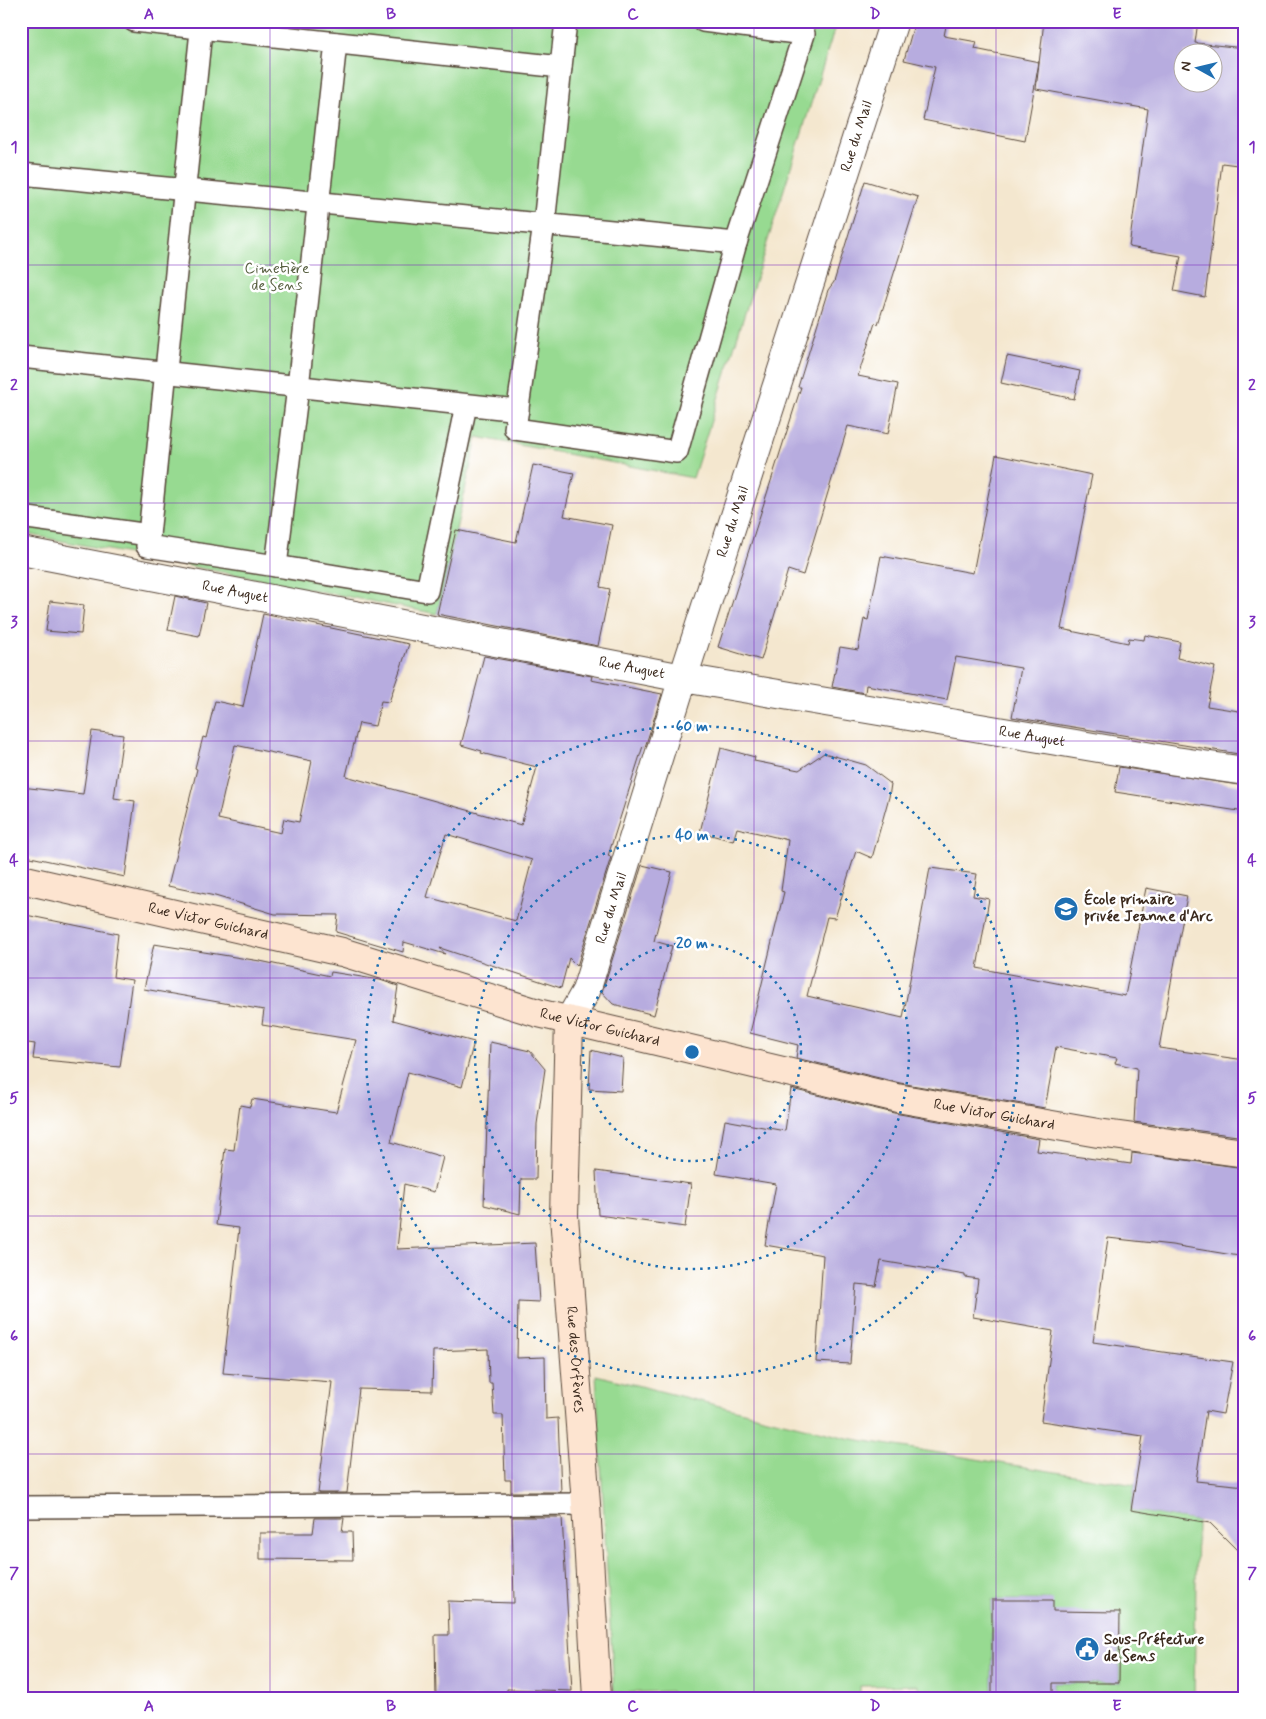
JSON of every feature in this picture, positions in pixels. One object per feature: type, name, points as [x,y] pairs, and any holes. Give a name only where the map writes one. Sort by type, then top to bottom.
[{"type":"main road","name":"Rue Victor Guichard","points":[[21,879],[342,952],[538,1013],[897,1098],[1098,1133],[1245,1153]]},
{"type":"main road","name":"Rue des Orfèvres","points":[[569,1021],[564,1216],[586,1504],[597,1698]]},
{"type":"street","name":"Rue du Mail","points":[[569,1021],[586,991],[683,678],[894,21]]},
{"type":"street","name":"Rue Auguet","points":[[21,551],[683,678],[1245,771]]},
{"type":"lane","points":[[134,21],[201,25],[336,43],[561,67]]},
{"type":"lane","points":[[566,21],[544,224],[515,429],[677,452],[736,243],[804,34],[703,21]]},
{"type":"lane","points":[[201,25],[147,546],[427,591],[466,405]]},
{"type":"lane","points":[[276,566],[336,43]]},
{"type":"lane","points":[[21,174],[736,243]]},
{"type":"lane","points":[[21,358],[518,410]]},
{"type":"lane","points":[[21,517],[149,535]]},
{"type":"lane","points":[[21,1507],[586,1504]]},
{"type":"green space","name":"Cimetière de Sens","points":[[21,21],[837,21],[693,478],[477,437],[437,614],[21,533]]},
{"type":"green space","points":[[596,1375],[847,1438],[1135,1485],[1131,1510],[1197,1521],[1194,1698],[1053,1698],[1053,1683],[1119,1683],[1120,1628],[1053,1649],[1052,1600],[992,1600],[992,1698],[919,1698],[918,1685],[860,1686],[860,1698],[672,1698],[671,1691],[614,1693]]},
{"type":"building","points":[[915,21],[947,21],[944,36],[977,42],[975,49],[1039,62],[1025,141],[923,120],[935,67],[904,60]]},
{"type":"building","points":[[1044,21],[1198,21],[1195,42],[1174,42],[1174,92],[1224,92],[1224,46],[1245,48],[1245,166],[1222,163],[1205,297],[1174,291],[1181,256],[1129,247],[1148,109],[1036,89]]},
{"type":"building","points":[[865,181],[918,197],[878,324],[875,323],[858,376],[898,384],[888,434],[848,426],[803,575],[788,570],[761,660],[718,647],[801,387],[798,387],[828,290],[834,282]]},
{"type":"building","points":[[1007,356],[1080,371],[1074,399],[1001,383]]},
{"type":"building","points":[[996,455],[1092,475],[1061,629],[1128,643],[1129,638],[1144,640],[1145,635],[1180,642],[1177,658],[1215,667],[1207,706],[1245,712],[1245,755],[1012,717],[1021,668],[956,657],[947,700],[866,685],[865,693],[832,687],[840,647],[858,650],[864,619],[868,620],[881,556],[973,573]]},
{"type":"building","points":[[533,465],[574,473],[564,516],[612,525],[600,587],[610,589],[598,646],[437,614],[456,530],[516,542]]},
{"type":"building","points":[[175,596],[206,603],[199,636],[168,630]]},
{"type":"building","points":[[50,601],[84,605],[81,634],[46,631]]},
{"type":"building","points":[[263,614],[409,644],[389,702],[381,701],[375,726],[359,723],[346,776],[521,825],[537,767],[481,753],[482,751],[461,745],[484,656],[592,676],[591,680],[662,694],[645,747],[643,746],[608,856],[611,857],[577,966],[569,958],[561,988],[440,948],[445,954],[404,942],[403,952],[336,932],[338,915],[275,914],[215,896],[168,886],[197,769],[195,768],[203,737],[206,738],[215,701],[243,707]],"holes":[[[235,745],[312,761],[299,822],[284,819],[281,833],[218,819]],[[446,834],[532,860],[516,921],[427,897]]]},
{"type":"building","points":[[92,731],[123,735],[114,798],[135,801],[125,877],[21,855],[21,787],[83,794]]},
{"type":"building","points":[[721,748],[755,757],[754,761],[799,770],[824,753],[866,765],[891,784],[872,858],[856,851],[835,918],[827,917],[807,996],[903,1018],[930,868],[977,874],[973,896],[989,899],[977,968],[1125,996],[1146,888],[1187,896],[1159,1048],[1245,1060],[1245,1137],[1134,1122],[1137,1068],[1115,1063],[1117,1058],[1056,1047],[1045,1108],[900,1083],[796,1058],[798,1045],[750,1033],[784,892],[781,891],[788,840],[737,828],[733,841],[700,832]]},
{"type":"building","points":[[1119,767],[1245,786],[1245,812],[1115,792]]},
{"type":"building","points":[[642,865],[672,872],[654,941],[672,946],[654,1015],[613,1004],[602,992]]},
{"type":"building","points":[[21,914],[118,934],[113,977],[132,980],[120,1067],[33,1059],[35,1044],[21,1042]]},
{"type":"building","points":[[154,944],[260,961],[330,976],[331,972],[380,980],[398,986],[393,1020],[474,1042],[462,1087],[408,1072],[391,1142],[443,1157],[434,1192],[404,1184],[397,1249],[535,1243],[539,1302],[518,1301],[517,1358],[545,1357],[546,1419],[558,1418],[561,1492],[511,1492],[511,1480],[505,1480],[503,1415],[494,1415],[492,1383],[489,1383],[488,1349],[433,1351],[432,1391],[359,1389],[347,1493],[318,1493],[332,1382],[223,1373],[239,1228],[216,1225],[225,1149],[234,1150],[240,1105],[250,1107],[252,1099],[336,1112],[356,1040],[262,1025],[264,1010],[144,989]]},
{"type":"building","points":[[490,1042],[530,1051],[545,1069],[537,1124],[536,1179],[521,1179],[520,1214],[484,1205]]},
{"type":"building","points":[[591,1050],[623,1058],[621,1091],[589,1089]]},
{"type":"building","points":[[791,1089],[894,1113],[1039,1139],[1037,1151],[1131,1164],[1132,1153],[1245,1168],[1245,1257],[1172,1245],[1108,1238],[1093,1342],[1233,1362],[1223,1414],[1206,1411],[1196,1481],[1245,1486],[1245,1558],[1210,1523],[1131,1510],[1143,1436],[1041,1421],[1053,1331],[973,1317],[978,1279],[965,1277],[965,1275],[881,1261],[876,1286],[856,1284],[850,1364],[816,1362],[823,1255],[765,1245],[776,1184],[716,1174],[725,1120],[785,1131]]},
{"type":"building","points":[[596,1171],[691,1184],[685,1227],[598,1215]]},
{"type":"building","points":[[512,1517],[562,1517],[572,1691],[507,1689],[507,1698],[436,1698],[435,1635],[449,1635],[448,1601],[514,1603]]},
{"type":"building","points":[[315,1518],[344,1518],[342,1532],[352,1532],[353,1560],[260,1559],[260,1533],[313,1533]]},
{"type":"building","name":"Sous-Préfecture de Sens","points":[[992,1600],[1053,1600],[1053,1611],[1120,1612],[1119,1683],[1053,1683],[1053,1698],[992,1698]]},
{"type":"place","name":"École primaire privée Jeanne d'Arc","points":[[1066,909]]},
{"type":"place","name":"Sous-Préfecture de Sens","points":[[1087,1649]]}]
